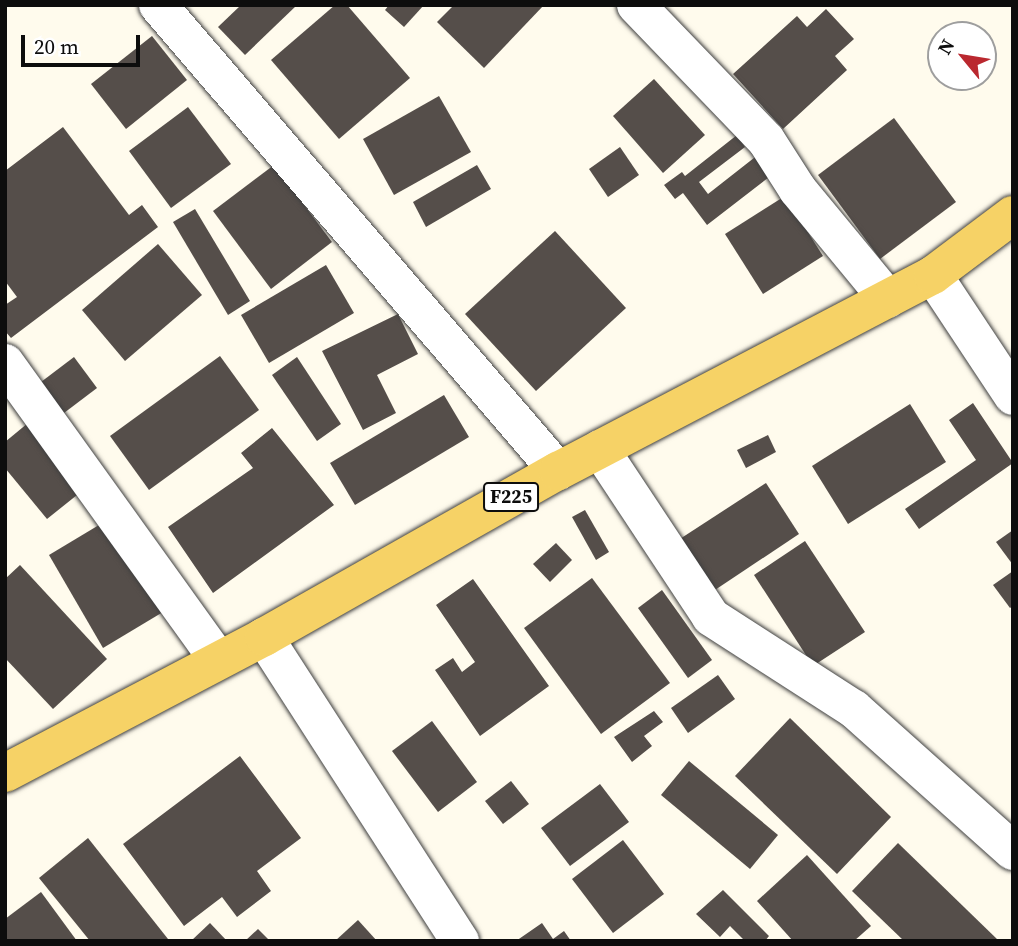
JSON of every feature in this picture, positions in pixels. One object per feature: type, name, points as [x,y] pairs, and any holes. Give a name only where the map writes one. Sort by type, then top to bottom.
[{"type":"main road","name":"F225","points":[[10,763],[264,637],[558,471],[933,275],[1013,215]]},
{"type":"street","points":[[158,5],[558,471]]},
{"type":"street","points":[[636,5],[766,140],[798,190],[888,299]]},
{"type":"street","points":[[933,275],[1013,396]]},
{"type":"street","points":[[5,363],[217,658]]},
{"type":"street","points":[[600,449],[711,617],[854,709],[1013,851]]},
{"type":"street","points":[[264,637],[460,941]]},
{"type":"building","points":[[241,5],[297,5],[245,55],[218,27]]},
{"type":"building","points":[[335,5],[347,5],[410,78],[339,139],[271,60]]},
{"type":"building","points":[[389,5],[424,5],[404,27],[385,10]]},
{"type":"building","points":[[454,5],[544,5],[484,68],[437,22]]},
{"type":"building","points":[[826,9],[854,39],[835,56],[847,70],[783,129],[733,74],[797,16],[807,27]]},
{"type":"building","points":[[152,36],[187,80],[126,129],[91,84]]},
{"type":"building","points":[[654,79],[705,135],[663,173],[613,116]]},
{"type":"building","points":[[439,96],[471,152],[394,195],[363,139]]},
{"type":"building","points":[[188,107],[231,164],[171,208],[129,151]]},
{"type":"building","points":[[894,118],[956,202],[880,259],[818,175]]},
{"type":"building","points":[[63,127],[129,215],[142,205],[158,227],[11,338],[5,331],[5,305],[17,297],[5,281],[5,171]]},
{"type":"building","points":[[737,135],[745,147],[699,182],[708,194],[759,154],[773,174],[707,225],[683,193],[675,199],[664,185],[682,172],[685,176]]},
{"type":"building","points":[[620,147],[639,175],[608,197],[589,169]]},
{"type":"building","points":[[274,165],[332,242],[271,289],[213,211]]},
{"type":"building","points":[[477,165],[491,189],[426,227],[413,202]]},
{"type":"building","points":[[785,196],[823,256],[763,294],[725,234]]},
{"type":"building","points":[[195,209],[250,301],[228,315],[173,222]]},
{"type":"building","points":[[555,231],[626,308],[536,391],[465,314]]},
{"type":"building","points":[[158,244],[202,295],[125,361],[82,310]]},
{"type":"building","points":[[326,265],[354,313],[269,363],[241,315]]},
{"type":"building","points":[[398,314],[418,354],[377,375],[396,413],[363,430],[322,351]]},
{"type":"building","points":[[220,356],[259,410],[149,490],[110,436]]},
{"type":"building","points":[[74,357],[97,388],[64,413],[41,382]]},
{"type":"building","points":[[297,357],[341,424],[317,441],[272,375]]},
{"type":"building","points":[[444,395],[469,437],[355,505],[330,463]]},
{"type":"building","points":[[973,403],[1013,463],[919,529],[905,509],[976,460],[949,420]]},
{"type":"building","points":[[910,404],[946,462],[848,524],[812,466]]},
{"type":"building","points":[[28,423],[82,491],[47,519],[5,468],[5,442]]},
{"type":"building","points":[[272,428],[334,505],[213,593],[168,527],[253,468],[241,453]]},
{"type":"building","points":[[768,435],[776,452],[746,468],[737,450]]},
{"type":"building","points":[[766,483],[799,534],[700,600],[666,548]]},
{"type":"building","points":[[585,510],[609,552],[596,560],[572,517]]},
{"type":"building","points":[[109,519],[163,612],[103,648],[49,555]]},
{"type":"building","points":[[1013,530],[1013,565],[996,542]]},
{"type":"building","points":[[805,541],[865,632],[813,666],[754,575]]},
{"type":"building","points":[[556,543],[572,560],[550,582],[533,564]]},
{"type":"building","points":[[20,565],[107,659],[53,709],[5,658],[5,579]]},
{"type":"building","points":[[1013,571],[1013,606],[1010,608],[993,585]]},
{"type":"building","points":[[592,578],[670,683],[601,734],[524,628]]},
{"type":"building","points":[[473,579],[549,686],[480,736],[435,670],[453,658],[462,672],[475,662],[436,605]]},
{"type":"building","points":[[662,590],[712,660],[688,678],[638,608]]},
{"type":"building","points":[[718,675],[735,699],[688,733],[671,708]]},
{"type":"building","points":[[654,711],[663,722],[644,736],[652,746],[632,762],[614,737]]},
{"type":"building","points":[[790,718],[891,817],[837,874],[735,776]]},
{"type":"building","points":[[432,721],[477,782],[438,812],[392,751]]},
{"type":"building","points":[[240,756],[301,838],[257,871],[271,891],[237,917],[222,897],[184,926],[123,844]]},
{"type":"building","points":[[689,761],[778,835],[750,869],[661,795]]},
{"type":"building","points":[[511,781],[529,804],[503,824],[485,801]]},
{"type":"building","points":[[600,784],[629,822],[570,866],[541,828]]},
{"type":"building","points":[[88,838],[167,941],[90,941],[39,878]]},
{"type":"building","points":[[623,840],[664,894],[613,933],[572,879]]},
{"type":"building","points":[[898,843],[999,941],[904,941],[852,891]]},
{"type":"building","points":[[807,855],[871,926],[854,941],[793,941],[757,901]]},
{"type":"building","points":[[723,890],[769,936],[765,941],[745,941],[730,926],[720,937],[696,914]]},
{"type":"building","points":[[41,892],[77,941],[8,941],[5,937],[5,919]]},
{"type":"building","points":[[358,920],[377,941],[335,941]]},
{"type":"building","points":[[210,923],[227,941],[191,941]]},
{"type":"building","points":[[542,923],[553,939],[564,931],[571,941],[516,941]]},
{"type":"building","points":[[258,929],[270,941],[245,941]]}]
